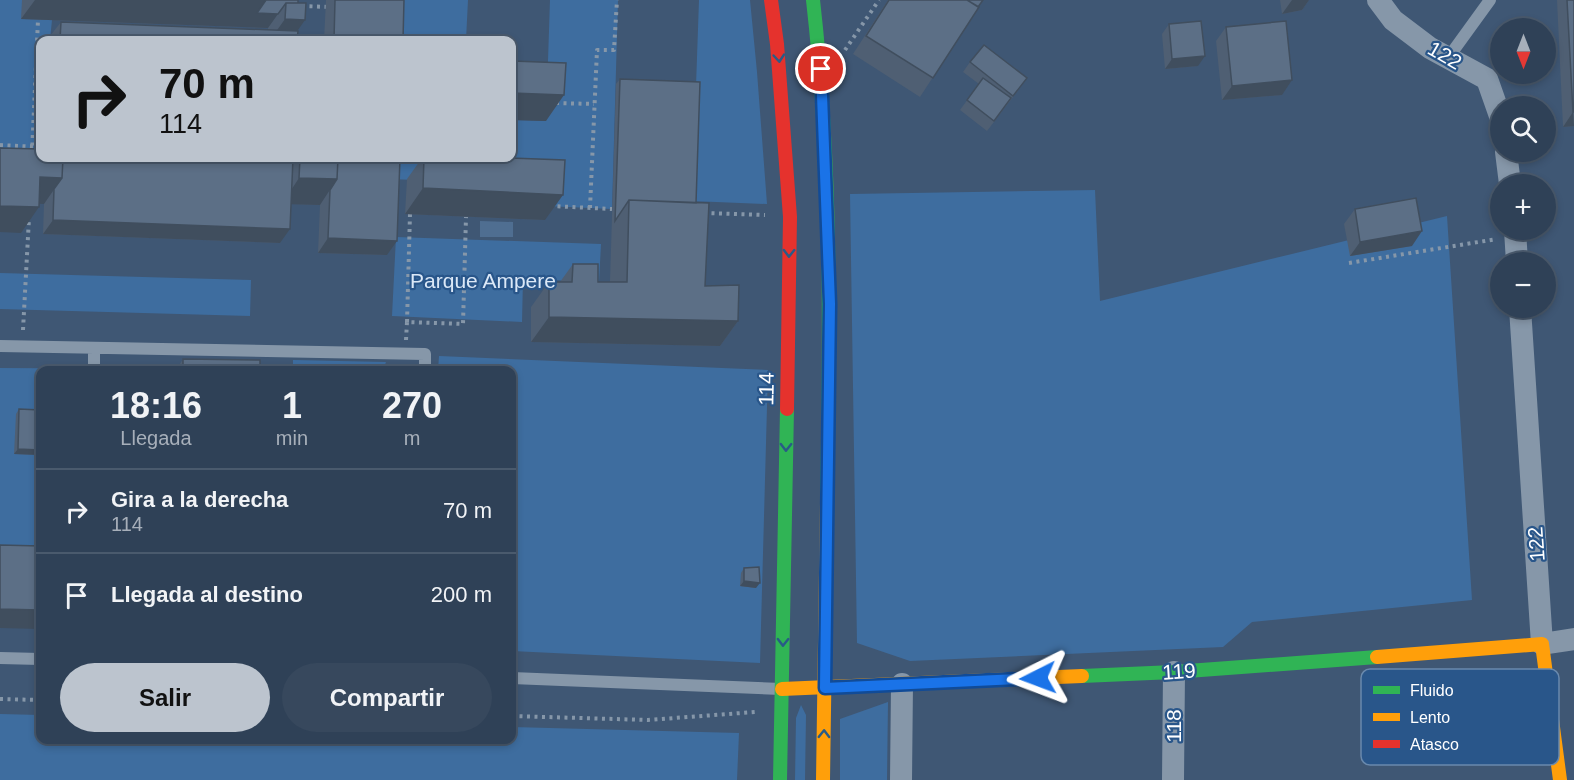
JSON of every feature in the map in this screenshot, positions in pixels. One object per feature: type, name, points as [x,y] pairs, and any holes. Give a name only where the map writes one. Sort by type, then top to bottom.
[{"type":"main road","name":"114","points":[[771,0],[777,44],[790,217],[780,780]]},
{"type":"main road","points":[[813,0],[821,69],[830,292],[823,780]]},
{"type":"main road","name":"119","points":[[782,689],[1174,672],[1542,644]]},
{"type":"main road","name":"122","points":[[1542,644],[1545,669]]},
{"type":"main road","name":"122","points":[[1558,765],[1560,780]]},
{"type":"street","name":"122","points":[[1378,0],[1393,20],[1430,48],[1487,79],[1493,96]]},
{"type":"street","name":"122","points":[[1521,318],[1542,644]]},
{"type":"street","name":"119","points":[[1542,644],[1574,639]]},
{"type":"street","name":"118","points":[[1173,780],[1174,672]]},
{"type":"street","points":[[901,780],[902,684]]},
{"type":"lane","points":[[1448,58],[1490,0]]},
{"type":"lane","points":[[0,346],[425,354],[425,366]]},
{"type":"lane","points":[[94,348],[94,366]]},
{"type":"lane","points":[[0,658],[36,659]]},
{"type":"lane","points":[[516,678],[782,689]]},
{"type":"path","points":[[590,208],[597,50],[614,50],[617,0]]},
{"type":"path","points":[[843,53],[879,0]]},
{"type":"path","points":[[298,6],[335,7]]},
{"type":"path","points":[[37,36],[38,20]]},
{"type":"path","points":[[32,156],[36,62]]},
{"type":"path","points":[[547,102],[594,104]]},
{"type":"path","points":[[0,145],[36,146]]},
{"type":"path","points":[[546,206],[612,209]]},
{"type":"path","points":[[700,213],[790,217]]},
{"type":"path","points":[[410,214],[407,322],[463,324],[466,217]]},
{"type":"path","points":[[22,346],[29,215]]},
{"type":"path","points":[[1349,263],[1490,237]]},
{"type":"path","points":[[516,716],[648,720],[760,712],[782,689]]},
{"type":"path","points":[[0,699],[36,700]]},
{"type":"green space","points":[[0,0],[22,0],[52,20],[50,36],[36,36],[36,160],[0,174]]},
{"type":"green space","points":[[395,0],[468,0],[466,36],[393,36]]},
{"type":"green space","points":[[550,0],[618,0],[612,209],[546,206],[546,185],[389,179],[390,162],[516,162],[516,120],[546,121]]},
{"type":"green space","points":[[699,0],[750,0],[767,204],[692,201]]},
{"type":"green space","points":[[1095,190],[1100,301],[1447,216],[1472,600],[1252,622],[1223,647],[910,661],[857,643],[850,194]]},
{"type":"green space","name":"Parque Ampere","points":[[396,237],[601,244],[599,282],[523,279],[522,322],[392,316]]},
{"type":"green space","points":[[0,273],[251,280],[250,316],[0,309]]},
{"type":"green space","points":[[439,356],[768,370],[760,663],[516,651],[516,366],[438,366]]},
{"type":"green space","points":[[293,360],[386,362],[384,366],[293,366]]},
{"type":"green space","points":[[0,368],[36,368],[36,565],[0,564]]},
{"type":"green space","points":[[888,702],[887,780],[840,780],[840,719]]},
{"type":"green space","points":[[801,705],[806,715],[805,780],[795,780],[796,718]]},
{"type":"green space","points":[[0,714],[36,715],[36,744],[516,744],[516,727],[739,733],[737,780],[0,780]]},
{"type":"shaded area","points":[[480,221],[513,222],[513,237],[480,237]]},
{"type":"building","points":[[266,0],[298,0],[298,3],[286,3],[278,14],[257,13]]},
{"type":"building","points":[[335,0],[404,0],[403,36],[334,36]]},
{"type":"building","points":[[889,0],[967,0],[979,7],[933,78],[866,36]]},
{"type":"building","points":[[967,0],[983,0],[978,7]]},
{"type":"building","points":[[1567,0],[1574,0],[1574,112],[1573,112]]},
{"type":"building","points":[[286,3],[306,3],[305,20],[285,19]]},
{"type":"building","points":[[1201,21],[1205,56],[1172,59],[1169,24]]},
{"type":"building","points":[[1286,21],[1292,80],[1232,86],[1226,27]]},
{"type":"building","points":[[61,22],[298,31],[297,36],[60,36]]},
{"type":"building","points":[[984,45],[1027,78],[1013,96],[970,62]]},
{"type":"building","points":[[516,61],[566,63],[564,95],[516,93]]},
{"type":"building","points":[[983,78],[1011,98],[994,121],[967,100]]},
{"type":"building","points":[[620,79],[700,82],[696,203],[629,200],[615,221]]},
{"type":"building","points":[[0,148],[36,149],[36,162],[63,162],[62,178],[40,177],[39,207],[0,206]]},
{"type":"building","points":[[516,158],[565,160],[563,195],[423,188],[424,162],[516,162]]},
{"type":"building","points":[[63,162],[293,162],[290,229],[53,220],[54,189],[62,178]]},
{"type":"building","points":[[300,162],[338,162],[337,179],[299,178]]},
{"type":"building","points":[[338,162],[400,162],[397,241],[328,238],[330,190],[337,179]]},
{"type":"building","points":[[1416,198],[1422,231],[1360,242],[1355,209]]},
{"type":"building","points":[[629,200],[709,203],[705,286],[739,285],[738,321],[549,317],[549,282],[572,282],[573,264],[598,264],[598,282],[627,282]]},
{"type":"building","points":[[183,359],[260,360],[260,366],[183,366]]},
{"type":"building","points":[[19,409],[36,410],[36,450],[18,449]]},
{"type":"building","points":[[0,545],[36,546],[36,610],[0,609]]},
{"type":"building","points":[[759,567],[760,583],[744,581],[744,568]]},
{"type":"traffic: fast","points":[[813,0],[827,188],[829,314],[827,503]]},
{"type":"traffic: fast","points":[[780,780],[787,409]]},
{"type":"traffic: fast","points":[[1082,676],[1174,672],[1377,657]]},
{"type":"traffic: slow","points":[[823,780],[827,503]]},
{"type":"traffic: slow","points":[[1377,657],[1542,644],[1545,669]]},
{"type":"traffic: slow","points":[[782,689],[1082,676]]},
{"type":"traffic: slow","points":[[1558,765],[1560,780]]},
{"type":"traffic: jam","points":[[771,0],[777,44],[790,217],[787,409]]},
{"type":"route","points":[[821,69],[830,304],[825,688],[1038,678]]}]
